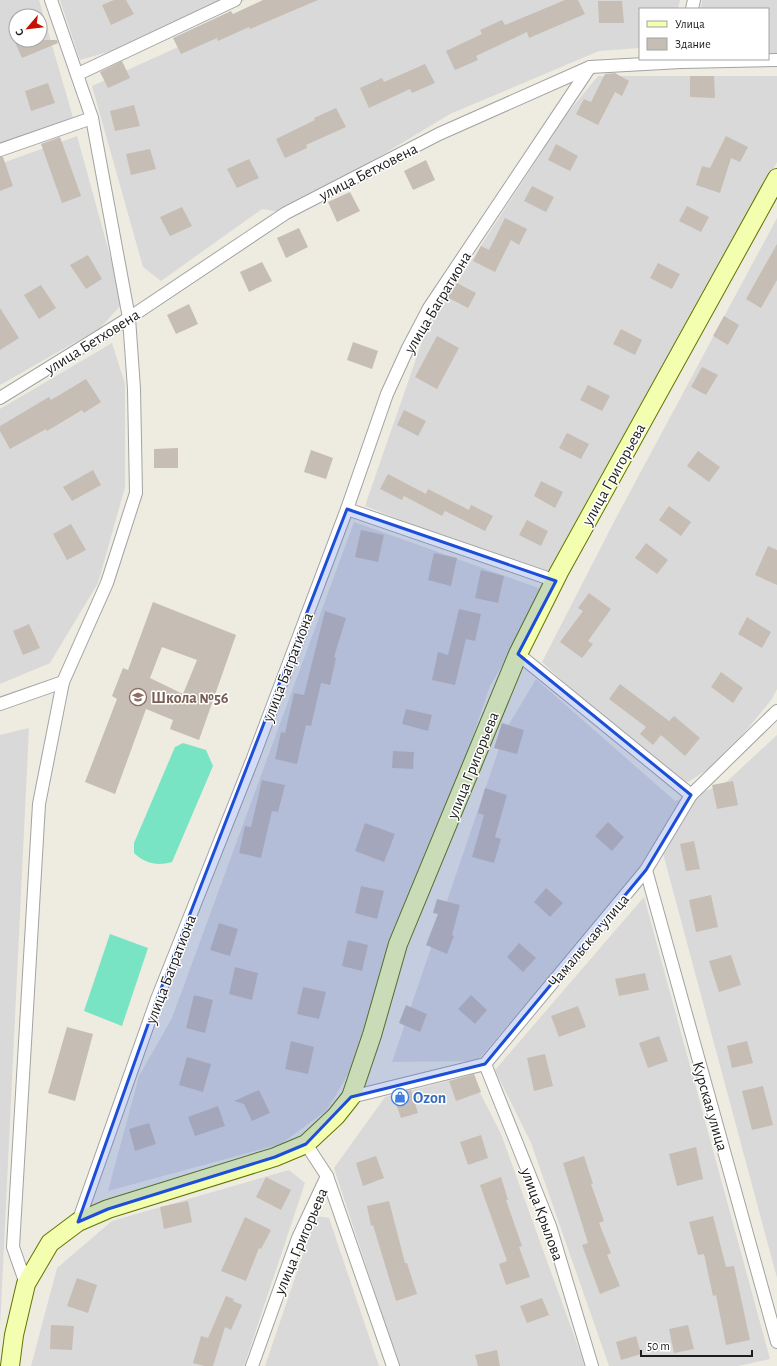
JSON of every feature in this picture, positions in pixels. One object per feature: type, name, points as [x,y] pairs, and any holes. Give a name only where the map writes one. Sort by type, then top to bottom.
[{"type":"main road","name":"улица Григорьева","points":[[306,1144],[336,1116],[351,1097],[372,1036],[398,944],[518,654],[556,581],[777,178]]},
{"type":"main road","points":[[10,1366],[7,1335],[26,1284],[50,1244],[78,1222],[108,1209],[275,1158],[306,1144]]},
{"type":"street","points":[[26,1284],[13,1247],[39,804],[63,682],[107,583],[136,492],[134,389],[129,318],[92,118],[78,74],[51,0]]},
{"type":"street","points":[[78,74],[235,0]]},
{"type":"street","name":"улица Бетховена","points":[[0,398],[129,318],[286,213],[439,134],[590,67],[681,60],[777,60]]},
{"type":"street","name":"улица Багратиона","points":[[78,1222],[157,999],[253,758],[347,509],[387,394],[408,348],[429,308],[590,67]]},
{"type":"street","points":[[0,150],[92,118]]},
{"type":"street","points":[[347,509],[556,581]]},
{"type":"street","points":[[518,654],[691,795]]},
{"type":"street","points":[[0,704],[63,682]]},
{"type":"street","name":"Чамальская улица","points":[[485,1064],[646,870],[691,795],[777,711]]},
{"type":"street","name":"Курская улица","points":[[646,870],[777,1342]]},
{"type":"street","points":[[351,1097],[485,1064]]},
{"type":"street","name":"улица Крылова","points":[[485,1064],[550,1226],[592,1366]]},
{"type":"street","name":"улица Григорьева","points":[[252,1366],[298,1238],[327,1176],[306,1144]]},
{"type":"street","points":[[327,1176],[393,1366]]},
{"type":"highlighted area","points":[[347,509],[556,581],[518,654],[691,795],[646,870],[485,1064],[351,1097],[306,1144],[275,1157],[108,1209],[78,1222],[157,999]]},
{"type":"shaded area","points":[[0,0],[39,0],[41,8],[8,8],[8,48],[48,48],[48,31],[74,121],[0,147]]},
{"type":"shaded area","points":[[60,0],[245,0],[156,38],[80,60]]},
{"type":"shaded area","points":[[282,0],[680,0],[678,8],[639,8],[639,48],[599,51],[450,114],[286,213],[262,209],[161,281],[143,267],[92,86]]},
{"type":"shaded area","points":[[702,0],[777,0],[777,54],[769,54],[769,8],[701,8]]},
{"type":"shaded area","points":[[598,76],[777,76],[777,162],[553,580],[365,506],[426,330],[566,115]]},
{"type":"shaded area","points":[[77,136],[123,303],[100,328],[0,385],[0,164]]},
{"type":"shaded area","points":[[777,218],[777,689],[772,699],[721,761],[685,784],[665,776],[542,662],[616,518]]},
{"type":"shaded area","points":[[112,343],[125,384],[125,487],[98,583],[50,663],[0,684],[0,409]]},
{"type":"shaded area","points":[[354,522],[547,591],[490,686],[371,1035],[327,1110],[281,1144],[108,1191],[139,1076],[172,1018]]},
{"type":"shaded area","points":[[536,679],[675,801],[723,785],[777,735],[777,1278],[661,846],[477,1061],[392,1062],[505,731]]},
{"type":"shaded area","points":[[29,728],[0,1328],[0,735]]},
{"type":"shaded area","points":[[644,897],[770,1359],[738,1366],[609,1366],[531,1143],[495,1070]]},
{"type":"shaded area","points":[[471,1075],[501,1134],[585,1366],[399,1366],[334,1168],[385,1097]]},
{"type":"shaded area","points":[[289,1170],[305,1183],[244,1366],[31,1366],[57,1268],[112,1221]]},
{"type":"shaded area","points":[[316,1216],[329,1218],[379,1366],[265,1366]]},
{"type":"green space","points":[[183,743],[206,750],[213,766],[172,862],[157,864],[147,862],[134,853],[134,843],[175,747]]},
{"type":"green space","points":[[110,934],[148,948],[122,1026],[84,1011]]},
{"type":"building","points":[[114,0],[126,0],[134,14],[111,25],[102,5]]},
{"type":"building","points":[[263,0],[318,0],[250,29],[249,27],[218,41],[217,38],[181,54],[173,38],[231,11],[233,14]]},
{"type":"building","points":[[565,0],[578,0],[585,14],[529,38],[527,32],[476,56],[478,60],[455,70],[446,51],[482,34],[480,30],[502,20],[505,25]]},
{"type":"building","points":[[598,1],[622,1],[624,23],[599,23]]},
{"type":"building","points":[[48,40],[57,40],[58,43],[48,47]]},
{"type":"building","points":[[18,48],[46,48],[22,58]]},
{"type":"building","points":[[122,61],[130,78],[108,88],[100,72]]},
{"type":"building","points":[[425,64],[435,83],[412,93],[410,89],[369,108],[360,88],[382,78],[384,82]]},
{"type":"building","points":[[615,73],[629,81],[622,96],[615,92],[598,125],[576,114],[584,99],[591,102],[605,74]]},
{"type":"building","points":[[690,76],[714,76],[715,98],[690,97]]},
{"type":"building","points":[[48,83],[55,103],[31,111],[25,91]]},
{"type":"building","points":[[134,105],[140,126],[115,131],[110,111]]},
{"type":"building","points":[[336,108],[346,127],[306,145],[307,148],[285,158],[276,139],[315,120],[314,118]]},
{"type":"building","points":[[726,136],[748,147],[740,162],[731,158],[720,193],[696,185],[702,166],[710,168]]},
{"type":"building","points":[[60,137],[81,196],[62,203],[41,144]]},
{"type":"building","points":[[556,144],[578,156],[570,171],[548,160]]},
{"type":"building","points":[[150,149],[156,169],[131,175],[126,154]]},
{"type":"building","points":[[0,157],[3,157],[13,186],[0,191]]},
{"type":"building","points":[[249,159],[259,178],[237,188],[227,169]]},
{"type":"building","points":[[426,160],[435,180],[413,190],[404,171]]},
{"type":"building","points":[[532,186],[554,197],[546,212],[524,201]]},
{"type":"building","points":[[350,192],[360,211],[337,222],[328,202]]},
{"type":"building","points":[[687,206],[709,217],[701,232],[679,221]]},
{"type":"building","points":[[182,207],[192,226],[170,236],[160,217]]},
{"type":"building","points":[[505,218],[527,229],[519,245],[511,240],[495,272],[473,261],[481,246],[489,250]]},
{"type":"building","points":[[299,228],[308,247],[286,258],[277,238]]},
{"type":"building","points":[[777,244],[777,280],[761,308],[746,299]]},
{"type":"building","points":[[88,255],[102,279],[86,289],[70,265]]},
{"type":"building","points":[[262,262],[272,281],[249,292],[240,272]]},
{"type":"building","points":[[658,263],[680,274],[672,289],[650,278]]},
{"type":"building","points":[[455,282],[476,293],[468,308],[447,297]]},
{"type":"building","points":[[41,285],[56,308],[39,319],[24,295]]},
{"type":"building","points":[[189,304],[198,324],[176,334],[167,315]]},
{"type":"building","points":[[0,308],[19,338],[0,350]]},
{"type":"building","points":[[724,316],[739,325],[728,345],[713,336]]},
{"type":"building","points":[[621,329],[642,340],[635,355],[613,344]]},
{"type":"building","points":[[437,336],[459,348],[437,389],[415,377]]},
{"type":"building","points":[[353,342],[378,351],[372,369],[347,360]]},
{"type":"building","points":[[702,367],[718,375],[706,395],[691,387]]},
{"type":"building","points":[[86,379],[101,402],[84,413],[82,410],[47,431],[46,429],[10,449],[0,431],[0,426],[49,397],[51,400]]},
{"type":"building","points":[[588,385],[610,396],[602,411],[580,400]]},
{"type":"building","points":[[404,410],[426,421],[418,436],[397,425]]},
{"type":"building","points":[[567,433],[589,444],[581,459],[559,448]]},
{"type":"building","points":[[178,448],[178,468],[154,468],[154,449]]},
{"type":"building","points":[[311,450],[333,458],[326,479],[304,472]]},
{"type":"building","points":[[698,451],[720,467],[709,482],[687,466]]},
{"type":"building","points":[[93,470],[101,485],[72,501],[63,487]]},
{"type":"building","points":[[388,474],[426,494],[428,489],[469,510],[471,505],[493,516],[485,531],[445,511],[442,516],[404,496],[402,500],[380,489]]},
{"type":"building","points":[[541,481],[563,492],[555,508],[534,496]]},
{"type":"building","points":[[669,506],[691,522],[681,536],[659,520]]},
{"type":"building","points":[[527,520],[548,531],[541,546],[519,535]]},
{"type":"building","points":[[71,524],[86,550],[67,560],[53,534]]},
{"type":"building","points":[[361,530],[384,535],[378,562],[355,557]]},
{"type":"building","points":[[646,543],[668,560],[657,574],[635,558]]},
{"type":"building","points":[[768,546],[777,550],[777,585],[755,575]]},
{"type":"building","points":[[434,553],[457,558],[451,586],[428,580]]},
{"type":"building","points":[[481,570],[504,576],[498,603],[475,598]]},
{"type":"building","points":[[589,593],[611,609],[588,641],[593,644],[582,658],[560,642],[583,611],[578,608]]},
{"type":"building","name":"Школа №56","points":[[153,602],[236,635],[199,740],[170,729],[173,720],[146,709],[115,794],[85,782],[117,699],[112,696],[123,668],[128,670]],"holes":[[[162,647],[197,660],[183,694],[150,678]]]},
{"type":"building","points":[[459,609],[481,614],[475,641],[466,639],[455,685],[432,680],[438,652],[448,655]]},
{"type":"building","points":[[325,611],[346,618],[334,657],[336,658],[330,685],[321,683],[311,726],[306,725],[297,764],[275,759],[281,732],[285,733],[294,693],[304,695]]},
{"type":"building","points":[[747,617],[771,632],[762,648],[738,634]]},
{"type":"building","points":[[29,624],[40,648],[23,655],[13,631]]},
{"type":"building","points":[[721,672],[743,688],[733,703],[711,687]]},
{"type":"building","points":[[620,684],[669,721],[674,716],[700,738],[685,756],[661,735],[653,745],[640,734],[646,727],[609,699]]},
{"type":"building","points":[[406,709],[432,715],[428,731],[402,724]]},
{"type":"building","points":[[502,723],[524,730],[517,754],[494,748]]},
{"type":"building","points":[[393,751],[414,752],[413,769],[392,768]]},
{"type":"building","points":[[262,780],[285,785],[278,812],[272,811],[261,858],[239,853],[245,826],[251,827]]},
{"type":"building","points":[[733,781],[738,805],[717,809],[712,785]]},
{"type":"building","points":[[485,788],[507,795],[495,837],[501,839],[494,863],[472,857],[484,815],[478,813]]},
{"type":"building","points":[[608,822],[624,837],[612,851],[595,836]]},
{"type":"building","points":[[365,823],[395,834],[384,862],[355,851]]},
{"type":"building","points":[[694,841],[700,869],[686,871],[680,844]]},
{"type":"building","points":[[361,886],[384,891],[377,919],[355,913]]},
{"type":"building","points":[[546,888],[563,903],[550,917],[534,902]]},
{"type":"building","points":[[711,895],[718,927],[696,932],[689,900]]},
{"type":"building","points":[[437,899],[460,905],[452,935],[454,936],[447,954],[426,945],[438,914],[433,913]]},
{"type":"building","points":[[219,923],[238,929],[230,956],[210,950]]},
{"type":"building","points":[[348,940],[368,945],[362,971],[342,966]]},
{"type":"building","points":[[519,943],[536,958],[523,972],[507,957]]},
{"type":"building","points":[[731,955],[741,985],[719,992],[709,961]]},
{"type":"building","points":[[235,967],[258,973],[252,1000],[229,994]]},
{"type":"building","points":[[645,973],[649,990],[619,996],[615,979]]},
{"type":"building","points":[[303,987],[326,992],[319,1019],[297,1014]]},
{"type":"building","points":[[194,995],[213,1000],[205,1033],[186,1028]]},
{"type":"building","points":[[471,995],[487,1010],[475,1024],[458,1009]]},
{"type":"building","points":[[406,1005],[427,1014],[420,1032],[399,1023]]},
{"type":"building","points":[[578,1006],[586,1027],[559,1037],[551,1016]]},
{"type":"building","points":[[67,1027],[93,1034],[75,1101],[48,1093]]},
{"type":"building","points":[[659,1036],[668,1061],[648,1068],[639,1043]]},
{"type":"building","points":[[291,1041],[314,1047],[308,1074],[285,1069]]},
{"type":"building","points":[[747,1041],[753,1063],[732,1068],[727,1046]]},
{"type":"building","points":[[545,1054],[553,1086],[534,1091],[527,1058]]},
{"type":"building","points":[[187,1057],[211,1064],[203,1092],[179,1085]]},
{"type":"building","points":[[474,1074],[481,1092],[456,1101],[449,1081]]},
{"type":"building","points":[[763,1086],[773,1125],[752,1130],[742,1091]]},
{"type":"building","points":[[259,1090],[270,1113],[252,1121],[244,1104],[234,1101]]},
{"type":"building","points":[[411,1090],[418,1113],[401,1118],[393,1095]]},
{"type":"building","points":[[218,1106],[225,1126],[195,1136],[188,1117]]},
{"type":"building","points":[[149,1123],[156,1144],[135,1151],[129,1129]]},
{"type":"building","points":[[481,1135],[488,1158],[468,1165],[460,1142]]},
{"type":"building","points":[[696,1147],[703,1179],[677,1186],[669,1154]]},
{"type":"building","points":[[376,1156],[384,1178],[363,1186],[356,1163]]},
{"type":"building","points":[[584,1156],[593,1184],[591,1184],[604,1221],[599,1223],[611,1253],[607,1255],[620,1286],[600,1294],[582,1245],[588,1243],[563,1163]]},
{"type":"building","points":[[266,1177],[291,1190],[281,1210],[256,1197]]},
{"type":"building","points":[[501,1177],[508,1200],[506,1200],[522,1246],[519,1247],[530,1277],[506,1285],[499,1264],[507,1261],[480,1185]]},
{"type":"building","points":[[188,1201],[192,1222],[164,1229],[160,1207]]},
{"type":"building","points":[[389,1201],[405,1263],[407,1263],[417,1294],[396,1301],[373,1225],[371,1226],[367,1206]]},
{"type":"building","points":[[713,1216],[726,1267],[734,1266],[750,1340],[726,1345],[716,1295],[713,1296],[704,1254],[698,1255],[689,1222]]},
{"type":"building","points":[[245,1217],[271,1230],[261,1249],[259,1248],[246,1281],[221,1271]]},
{"type":"building","points":[[77,1278],[97,1285],[88,1313],[67,1306]]},
{"type":"building","points":[[226,1296],[234,1299],[233,1301],[242,1305],[231,1330],[225,1327],[213,1366],[204,1366],[193,1363],[201,1336],[208,1338]]},
{"type":"building","points":[[542,1298],[549,1315],[527,1323],[520,1306]]},
{"type":"building","points":[[51,1325],[74,1326],[72,1350],[50,1349]]},
{"type":"building","points":[[688,1325],[694,1349],[674,1353],[669,1329]]},
{"type":"building","points":[[636,1336],[641,1354],[621,1360],[616,1342]]},
{"type":"building","points":[[497,1350],[500,1366],[478,1366],[475,1355]]},
{"type":"place","name":"Школа №56","points":[[138,697]]},
{"type":"place","name":"Ozon","points":[[400,1097]]}]
